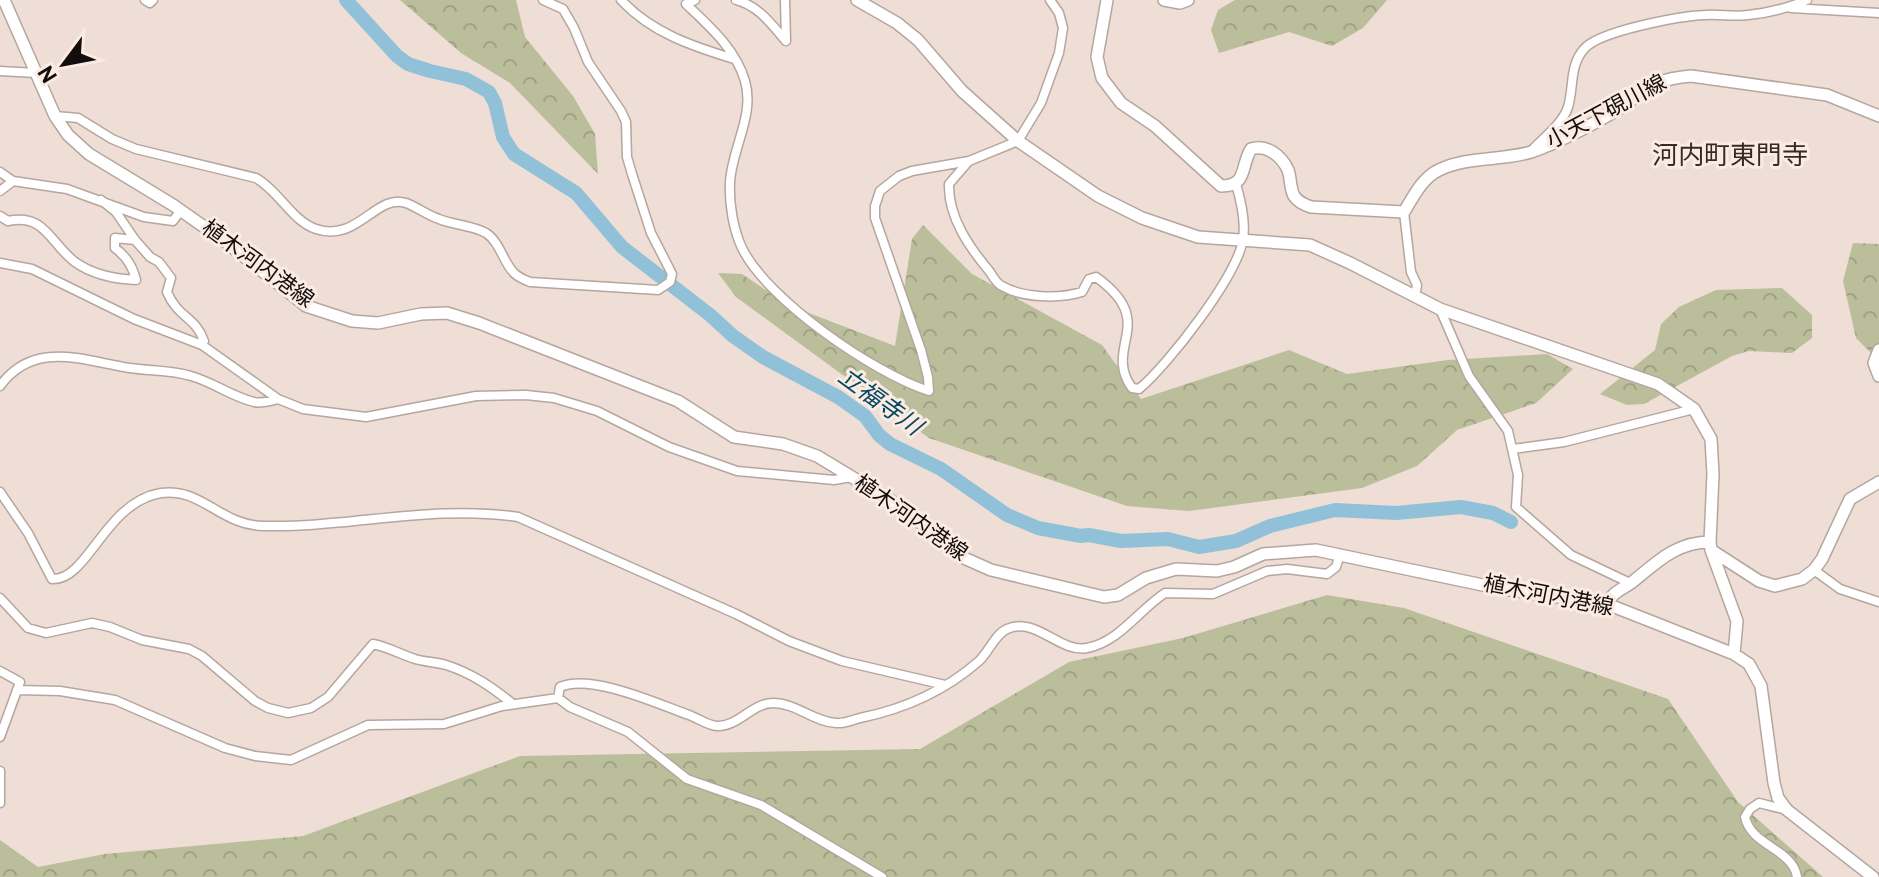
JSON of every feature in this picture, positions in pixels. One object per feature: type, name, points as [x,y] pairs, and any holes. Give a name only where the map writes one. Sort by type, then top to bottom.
[{"type":"main road","name":"植木河内港線","points":[[4,0],[55,116],[68,135],[89,154],[181,210],[227,243],[306,306],[352,321],[378,323],[421,314],[447,313],[468,320],[678,401],[734,437],[783,444],[817,456],[908,511],[942,543],[964,558],[991,570],[1104,597],[1118,595],[1146,578],[1176,569],[1217,571],[1263,554],[1316,550],[1497,588],[1607,604],[1734,654],[1749,664],[1761,686],[1774,783],[1778,798],[1787,810]]},
{"type":"main road","points":[[857,0],[897,23],[918,40],[962,91],[1018,141],[1098,196],[1142,218],[1198,237],[1310,245],[1440,309],[1658,384],[1694,409],[1704,423],[1713,450],[1710,546],[1737,621],[1734,654]]},
{"type":"main road","points":[[1107,0],[1097,57],[1102,78],[1121,103],[1155,126],[1221,186],[1236,184],[1251,149],[1259,147],[1270,150],[1281,159],[1288,170],[1294,196],[1301,203],[1311,207],[1404,212]]},
{"type":"main road","points":[[1164,0],[1180,3],[1188,0]]},
{"type":"main road","name":"小天下硯川線","points":[[1404,212],[1429,176],[1438,170],[1455,164],[1529,153],[1618,109],[1648,86],[1674,77],[1691,76],[1827,95],[1879,116]]},
{"type":"main road","points":[[1879,350],[1874,363],[1879,376]]},
{"type":"main road","points":[[1607,604],[1615,591],[1630,583],[1664,554],[1683,547],[1710,546],[1759,581],[1775,586],[1802,579],[1822,559],[1850,499],[1879,482]]},
{"type":"main road","points":[[1787,810],[1873,877]]},
{"type":"street","points":[[145,0],[150,3],[153,0]]},
{"type":"street","points":[[55,116],[78,118],[112,139],[136,149],[256,178],[269,185],[306,224],[318,230],[347,230],[388,203],[402,201],[438,219],[486,233],[515,275],[530,282],[658,290],[670,282],[672,274],[651,233],[632,174],[627,157],[626,122],[588,62],[563,9],[543,0]]},
{"type":"street","points":[[621,0],[644,21],[679,41],[734,59]]},
{"type":"street","points":[[695,0],[686,4],[728,46],[745,78],[748,109],[729,186],[742,249],[770,287],[799,313],[874,365],[908,385],[929,391],[921,350],[875,218],[875,206],[880,191],[899,176],[969,161],[1018,141],[1041,103],[1059,53],[1063,28],[1059,13],[1050,0]]},
{"type":"street","points":[[736,0],[749,3],[786,41],[785,0]]},
{"type":"street","points":[[1529,153],[1568,108],[1575,62],[1585,47],[1592,43],[1672,19],[1706,15],[1745,16],[1786,8],[1807,0]]},
{"type":"street","points":[[1786,8],[1879,13]]},
{"type":"street","points":[[0,71],[36,73]]},
{"type":"street","points":[[969,161],[953,175],[949,197],[966,242],[977,258],[1000,286],[1026,293],[1052,296],[1082,292],[1089,279],[1096,277],[1111,288],[1128,311],[1124,377],[1132,388],[1139,389],[1152,379],[1190,333],[1236,261],[1243,240],[1241,201],[1236,184]]},
{"type":"street","points":[[0,172],[13,181],[67,189],[144,217],[173,221],[181,210]]},
{"type":"street","points":[[0,191],[13,181]]},
{"type":"street","points":[[101,200],[116,212],[135,240],[166,269],[171,278],[167,292],[172,304],[179,314],[191,320],[200,330],[204,341],[202,345]]},
{"type":"street","points":[[1404,212],[1411,272],[1417,285],[1415,297]]},
{"type":"street","points":[[0,216],[8,221],[22,218],[42,226],[75,262],[111,279],[136,280],[123,253],[115,248],[115,238],[135,240]]},
{"type":"street","points":[[0,263],[32,269],[134,319],[202,345],[278,399],[303,409],[366,417],[476,396],[554,398],[597,411],[669,447],[724,467],[834,480],[851,477]]},
{"type":"street","points":[[1440,309],[1469,376],[1508,431],[1518,480],[1515,503],[1518,511],[1571,555],[1630,583]]},
{"type":"street","points":[[0,386],[10,372],[34,360],[77,356],[127,368],[188,375],[257,403],[278,399]]},
{"type":"street","points":[[1513,449],[1564,442],[1694,409]]},
{"type":"street","points":[[0,492],[28,533],[52,579],[59,580],[77,569],[119,515],[144,498],[163,493],[180,493],[196,498],[225,517],[260,526],[445,513],[489,513],[518,517],[736,614],[789,641],[842,661],[945,685]]},
{"type":"street","points":[[558,698],[560,687],[577,683],[656,703],[717,726],[732,722],[762,703],[787,704],[836,723],[915,702],[983,658],[1001,632],[1009,627],[1028,627],[1069,646],[1083,649],[1104,643],[1165,593],[1213,594],[1267,571],[1287,569],[1327,574],[1336,567],[1340,554]]},
{"type":"street","points":[[1814,570],[1840,589],[1879,602]]},
{"type":"street","points":[[0,598],[28,628],[46,633],[92,623],[142,640],[189,649],[202,656],[255,701],[288,713],[311,708],[328,697],[373,644],[466,673],[491,686],[513,704]]},
{"type":"street","points":[[0,671],[20,682],[0,737]]},
{"type":"street","points":[[17,690],[60,691],[115,700],[225,748],[255,756],[291,760],[368,725],[444,724],[513,704],[558,698],[570,707],[628,732],[687,779],[761,805],[882,877]]},
{"type":"street","points":[[0,771],[0,803]]},
{"type":"street","points":[[1787,810],[1759,803],[1745,817],[1756,837],[1791,862],[1797,877]]},
{"type":"green space","points":[[400,0],[516,0],[525,37],[573,96],[595,134],[598,174],[510,83],[461,53]]},
{"type":"green space","points":[[1235,0],[1387,0],[1363,28],[1332,46],[1289,32],[1219,53],[1211,30],[1218,10]]},
{"type":"green space","points":[[923,225],[972,274],[1102,345],[1141,399],[1289,350],[1347,374],[1448,360],[1547,354],[1573,369],[1536,403],[1457,430],[1417,466],[1362,488],[1189,511],[1127,506],[929,438],[736,297],[718,273],[742,274],[788,305],[895,346],[912,239]]},
{"type":"green space","points":[[1853,243],[1879,244],[1879,361],[1856,338],[1843,281]]},
{"type":"green space","points":[[1782,288],[1812,315],[1812,338],[1792,353],[1749,351],[1732,356],[1644,404],[1627,405],[1600,394],[1655,350],[1661,324],[1679,307],[1716,290]]},
{"type":"green space","points":[[1327,595],[1404,608],[1668,699],[1738,802],[1823,877],[0,877],[0,840],[38,867],[105,854],[303,836],[520,756],[920,749],[1069,662],[1183,638]]},
{"type":"waterway","name":"立福寺川","points":[[346,0],[408,64],[466,79],[489,92],[495,103],[503,137],[514,154],[576,193],[622,247],[733,336],[763,357],[838,397],[865,416],[890,444],[941,469],[1007,515],[1038,528],[1081,536],[1121,541],[1168,539],[1199,547],[1236,541],[1270,526],[1335,510],[1396,513],[1461,507],[1493,513],[1511,522]]},
{"type":"district","name":"河内町東門寺","points":[[1730,157]]}]
